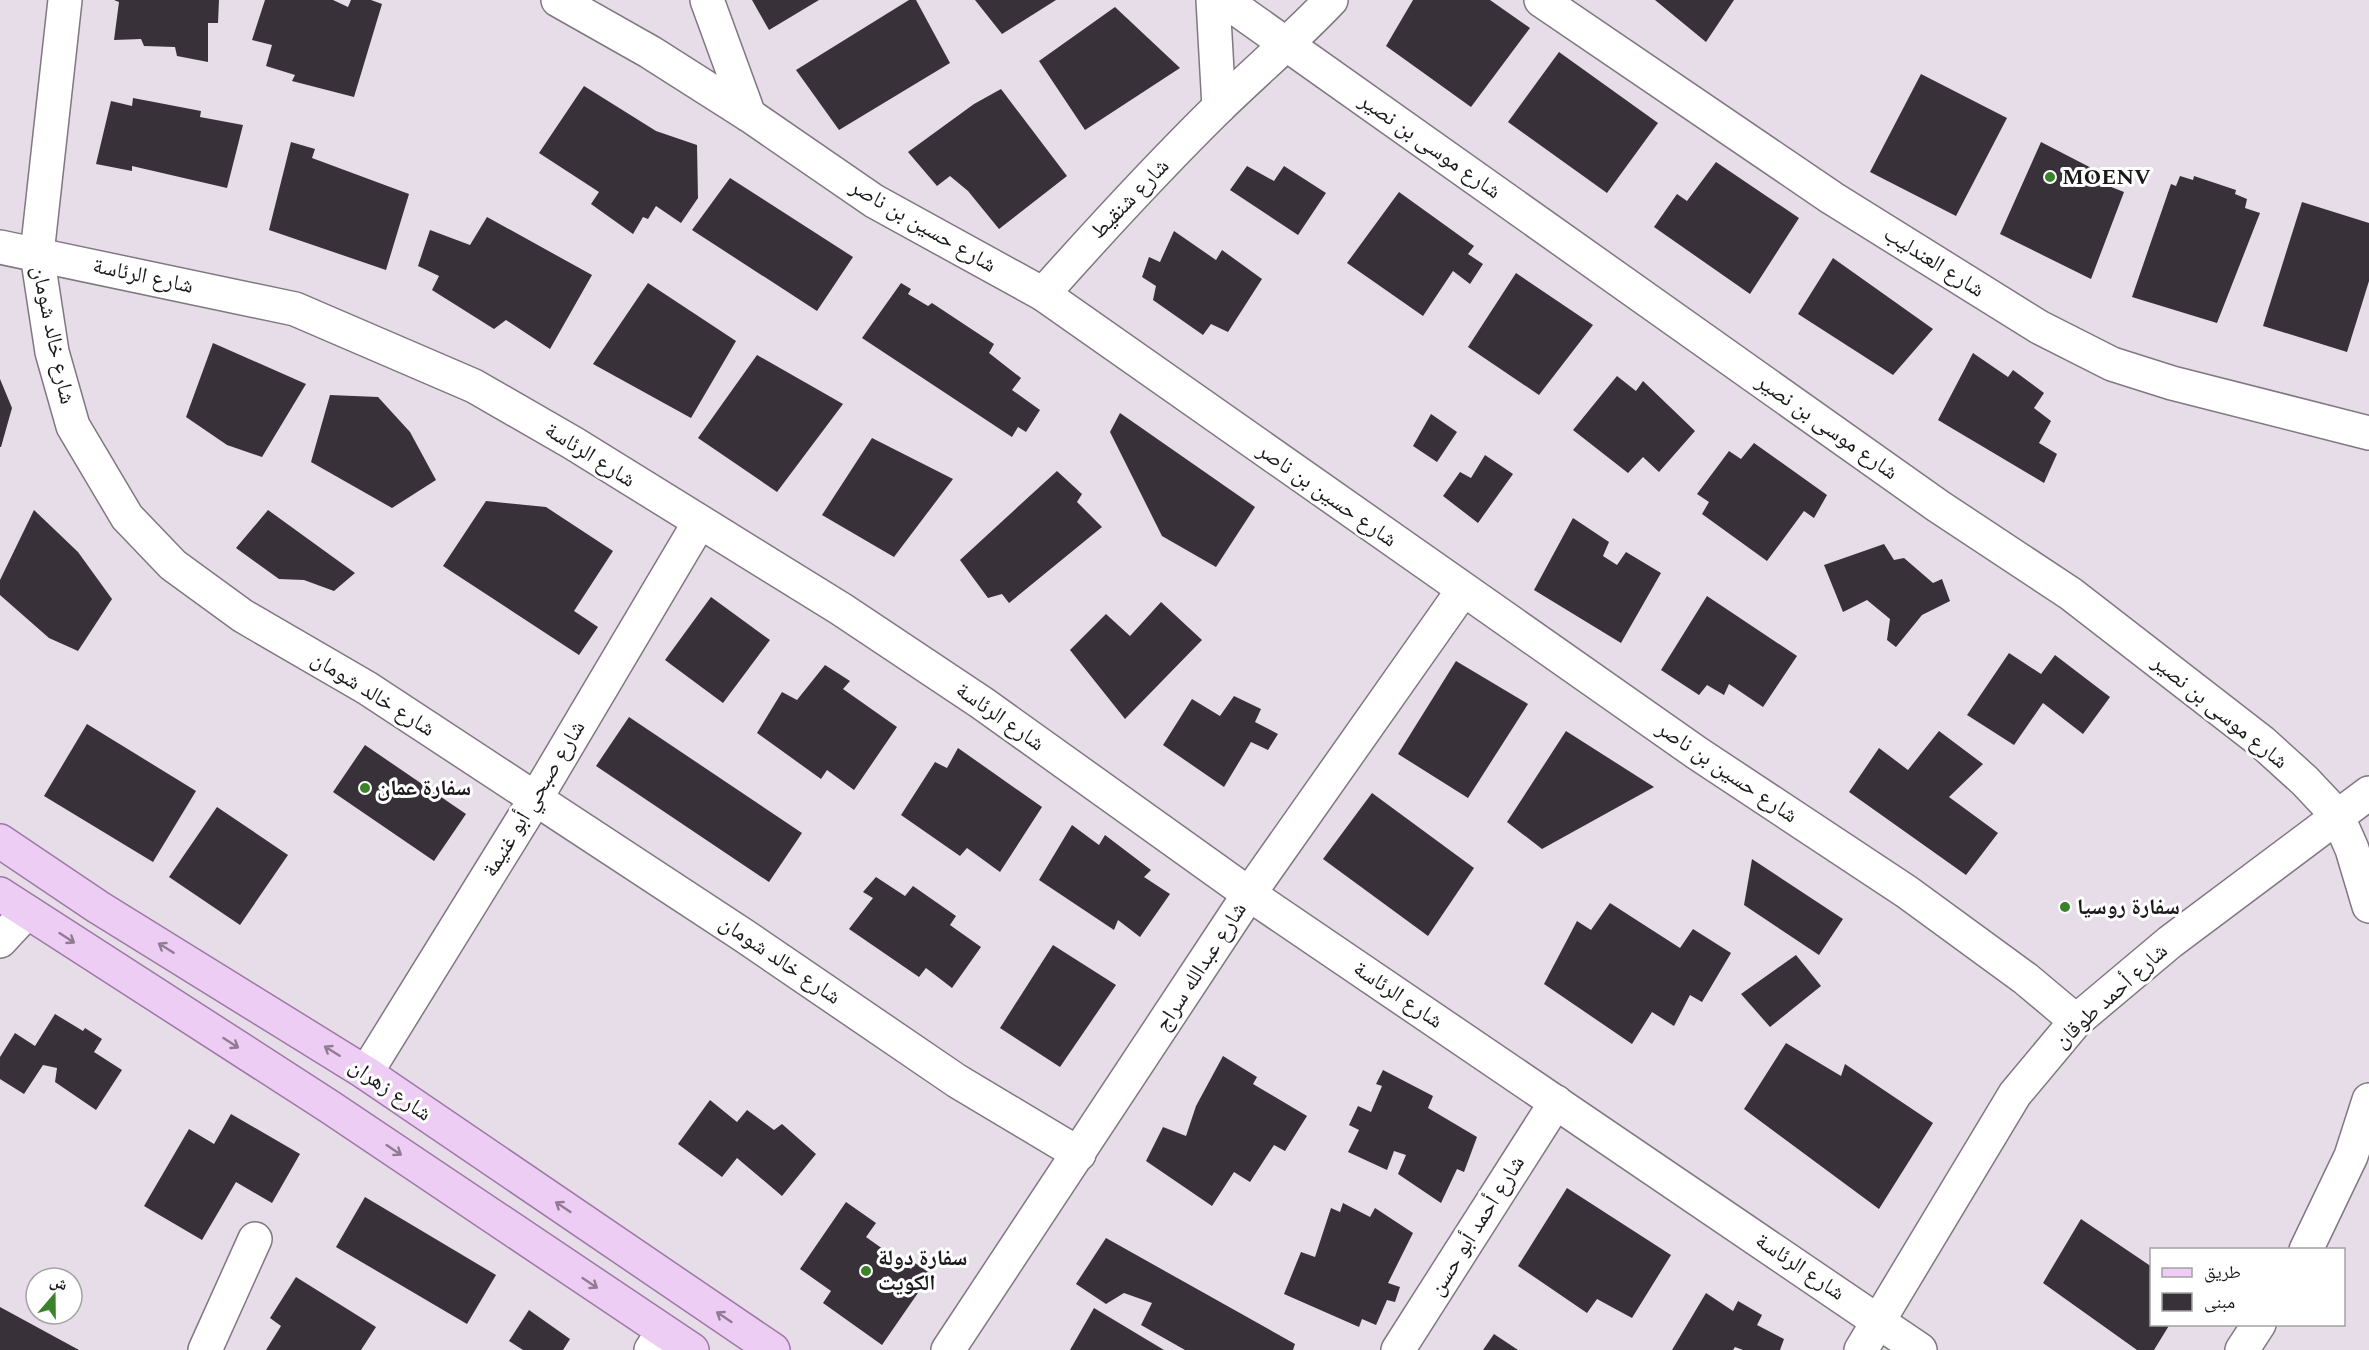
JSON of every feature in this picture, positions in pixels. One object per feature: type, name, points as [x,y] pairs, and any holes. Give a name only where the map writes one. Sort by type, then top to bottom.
[{"type":"main road","name":"شارع زهران","points":[[0,841],[98,907],[366,1073],[772,1350]]},
{"type":"main road","points":[[0,894],[330,1107],[657,1341],[692,1350]]},
{"type":"street","name":"شارع خالد شومان","points":[[65,0],[37,254],[52,352],[73,426],[127,517],[173,566],[243,616],[367,688],[733,928],[957,1081],[1079,1154]]},
{"type":"street","name":"شارع حسين بن ناصر","points":[[558,0],[650,52],[749,115],[874,201],[1043,294],[1697,753],[1908,892],[2026,979],[2076,1021]]},
{"type":"street","points":[[707,0],[749,115]]},
{"type":"street","points":[[1214,0],[1219,107]]},
{"type":"street","name":"شارع موسى بن نصير","points":[[1224,0],[1938,506],[2071,594],[2262,742],[2305,781],[2337,816],[2352,849],[2369,906]]},
{"type":"street","name":"شارع شنقيط","points":[[1043,294],[1094,236],[1219,107],[1288,45],[1331,0]]},
{"type":"street","name":"شارع العندليب","points":[[1541,0],[1832,198],[2039,327],[2112,364],[2172,383],[2369,433]]},
{"type":"street","name":"شارع الرئاسة","points":[[0,247],[295,309],[474,386],[573,443],[841,609],[982,703],[1249,894],[1920,1350]]},
{"type":"street","name":"شارع صبحي أبو غنيمة","points":[[366,1073],[536,798],[699,523]]},
{"type":"street","name":"شارع عبدالله سراج","points":[[948,1350],[1249,894],[1463,590]]},
{"type":"street","name":"شارع أحمد طوقان","points":[[1861,1350],[2015,1094],[2076,1021],[2170,942],[2369,793]]},
{"type":"street","points":[[0,940],[27,912]]},
{"type":"street","points":[[2307,1248],[2351,1156],[2369,1100]]},
{"type":"street","name":"شارع أحمد أبو حسن","points":[[1398,1350],[1556,1102]]},
{"type":"street","points":[[205,1350],[255,1239]]},
{"type":"street","points":[[2242,1350],[2258,1326]]},
{"type":"building","points":[[114,0],[219,0],[218,23],[208,23],[208,62],[177,56],[175,47],[144,46],[141,39],[114,40],[119,2]]},
{"type":"building","points":[[265,0],[333,0],[348,7],[351,0],[371,0],[382,4],[354,97],[292,81],[295,75],[266,66],[272,45],[252,40]]},
{"type":"building","points":[[752,0],[819,0],[769,30]]},
{"type":"building","points":[[909,0],[916,0],[950,63],[839,130],[796,70]]},
{"type":"building","points":[[975,0],[1056,0],[1002,34]]},
{"type":"building","points":[[1413,0],[1490,0],[1530,28],[1471,107],[1386,46]]},
{"type":"building","points":[[1655,0],[1734,0],[1706,42]]},
{"type":"building","points":[[1115,7],[1180,68],[1085,130],[1039,61]]},
{"type":"building","points":[[1559,52],[1658,123],[1607,193],[1508,122]]},
{"type":"building","points":[[1921,74],[2007,118],[1956,216],[1870,172]]},
{"type":"building","points":[[584,86],[656,131],[697,145],[698,198],[681,223],[656,206],[648,219],[643,217],[633,234],[591,204],[599,192],[539,153]]},
{"type":"building","points":[[1001,89],[1067,176],[999,229],[968,191],[950,176],[937,186],[908,152],[974,104]]},
{"type":"building","points":[[133,98],[201,111],[200,117],[243,125],[227,188],[132,166],[132,171],[96,164],[111,101],[132,106]]},
{"type":"building","points":[[291,142],[315,149],[312,158],[409,194],[386,270],[269,230]]},
{"type":"building","points":[[2041,142],[2105,175],[2101,183],[2124,192],[2091,279],[2000,234]]},
{"type":"building","points":[[1716,162],[1799,218],[1750,294],[1654,227],[1677,194],[1687,201]]},
{"type":"building","points":[[1247,166],[1274,181],[1284,166],[1326,193],[1298,235],[1230,190]]},
{"type":"building","points":[[2180,176],[2193,180],[2194,176],[2236,190],[2235,194],[2247,199],[2245,208],[2260,213],[2217,323],[2132,297],[2171,184],[2176,186]]},
{"type":"building","points":[[730,178],[853,257],[817,311],[692,230]]},
{"type":"building","points":[[1399,192],[1474,246],[1468,254],[1483,264],[1470,284],[1453,271],[1423,316],[1347,263]]},
{"type":"building","points":[[2302,202],[2369,223],[2369,281],[2347,352],[2263,326]]},
{"type":"building","points":[[487,217],[592,275],[550,349],[506,320],[494,329],[432,290],[439,276],[418,266],[430,230],[470,245]]},
{"type":"building","points":[[1174,231],[1216,260],[1222,250],[1262,279],[1228,332],[1211,324],[1203,335],[1153,300],[1156,286],[1142,277],[1149,257],[1160,262]]},
{"type":"building","points":[[1833,258],[1933,329],[1893,375],[1798,314]]},
{"type":"building","points":[[1516,273],[1593,325],[1539,395],[1468,347]]},
{"type":"building","points":[[648,283],[736,341],[691,418],[593,364]]},
{"type":"building","points":[[901,283],[911,289],[908,294],[928,306],[932,303],[994,344],[989,353],[1021,378],[1012,390],[1040,410],[1026,432],[1018,427],[1012,437],[862,338]]},
{"type":"building","points":[[213,343],[306,384],[262,457],[227,445],[186,417]]},
{"type":"building","points":[[1973,353],[2008,377],[2013,370],[2044,393],[2034,408],[2051,421],[2039,443],[2057,454],[2044,483],[1938,420]]},
{"type":"building","points":[[757,355],[843,404],[777,492],[698,438]]},
{"type":"building","points":[[1617,376],[1636,391],[1643,381],[1695,431],[1659,472],[1643,457],[1628,473],[1573,430]]},
{"type":"building","points":[[0,379],[12,408],[1,447],[0,447]]},
{"type":"building","points":[[330,395],[378,397],[410,432],[436,480],[392,508],[311,462]]},
{"type":"building","points":[[1120,413],[1255,507],[1216,567],[1162,536],[1110,432]]},
{"type":"building","points":[[1431,414],[1457,432],[1437,462],[1413,446]]},
{"type":"building","points":[[872,438],[953,479],[894,557],[822,515]]},
{"type":"building","points":[[1754,443],[1827,495],[1814,518],[1804,511],[1767,561],[1702,514],[1709,502],[1697,494],[1729,451],[1741,459]]},
{"type":"building","points":[[1485,455],[1513,474],[1478,523],[1443,496],[1460,472],[1471,478]]},
{"type":"building","points":[[1057,471],[1082,494],[1077,502],[1102,527],[1009,603],[1002,594],[988,598],[960,560]]},
{"type":"building","points":[[486,501],[546,507],[613,551],[574,611],[598,627],[579,655],[443,566]]},
{"type":"building","points":[[34,510],[78,552],[112,599],[78,651],[49,638],[0,595],[0,580]]},
{"type":"building","points":[[268,510],[355,573],[334,591],[304,580],[279,579],[236,548]]},
{"type":"building","points":[[1573,518],[1609,542],[1603,556],[1617,565],[1626,552],[1661,573],[1621,643],[1534,590]]},
{"type":"building","points":[[1884,544],[1894,560],[1904,558],[1933,583],[1942,579],[1950,601],[1922,615],[1896,647],[1887,640],[1890,619],[1867,600],[1843,612],[1824,565]]},
{"type":"building","points":[[1707,596],[1797,656],[1763,707],[1729,684],[1724,695],[1707,685],[1699,695],[1661,670]]},
{"type":"building","points":[[711,597],[770,640],[723,703],[665,660]]},
{"type":"building","points":[[1161,602],[1202,640],[1125,719],[1070,650],[1106,614],[1130,636]]},
{"type":"building","points":[[2009,653],[2041,674],[2055,655],[2110,697],[2083,734],[2043,703],[2014,745],[1967,715]]},
{"type":"building","points":[[1456,661],[1528,704],[1468,798],[1398,754]]},
{"type":"building","points":[[825,665],[850,681],[843,689],[897,727],[854,790],[827,770],[821,779],[757,733],[782,692],[797,700]]},
{"type":"building","points":[[1234,696],[1261,709],[1255,722],[1278,734],[1268,750],[1251,742],[1224,787],[1163,745],[1192,699],[1220,716]]},
{"type":"building","points":[[629,717],[802,833],[769,882],[596,766]]},
{"type":"building","points":[[87,724],[196,791],[153,862],[44,796]]},
{"type":"building","points":[[1566,731],[1654,787],[1542,849],[1507,822]]},
{"type":"building","points":[[1939,731],[1983,764],[1949,797],[1998,833],[1966,875],[1849,792],[1879,748],[1908,770]]},
{"type":"building","points":[[365,745],[466,814],[434,861],[333,792]]},
{"type":"building","points":[[958,748],[1042,807],[1000,872],[967,848],[960,856],[901,815],[935,762],[947,768]]},
{"type":"building","points":[[1372,793],[1474,868],[1428,936],[1323,859]]},
{"type":"building","points":[[217,807],[288,855],[240,925],[169,877]]},
{"type":"building","points":[[1072,825],[1099,845],[1105,835],[1151,870],[1144,877],[1170,894],[1140,937],[1118,920],[1114,930],[1039,880]]},
{"type":"building","points":[[1752,859],[1843,919],[1819,955],[1744,905]]},
{"type":"building","points":[[876,877],[905,896],[913,886],[956,916],[950,925],[981,947],[952,988],[926,968],[919,977],[849,929],[873,898],[863,892]]},
{"type":"building","points":[[1610,903],[1680,948],[1693,929],[1731,953],[1702,1002],[1690,995],[1674,1026],[1652,1012],[1632,1044],[1544,984],[1577,921],[1591,930]]},
{"type":"building","points":[[1053,945],[1116,985],[1060,1067],[1000,1028]]},
{"type":"building","points":[[1796,955],[1821,986],[1770,1027],[1741,994]]},
{"type":"building","points":[[55,1014],[83,1031],[85,1028],[102,1039],[94,1052],[122,1070],[96,1110],[55,1082],[57,1068],[43,1065],[24,1094],[0,1079],[0,1057],[15,1033],[35,1046]]},
{"type":"building","points":[[1786,1043],[1841,1076],[1845,1064],[1933,1123],[1879,1209],[1744,1109]]},
{"type":"building","points":[[1223,1056],[1257,1077],[1253,1084],[1307,1116],[1285,1151],[1274,1145],[1250,1182],[1234,1172],[1212,1206],[1146,1161],[1163,1127],[1186,1136],[1196,1106]]},
{"type":"building","points":[[1383,1070],[1433,1096],[1428,1108],[1477,1137],[1464,1172],[1457,1169],[1441,1203],[1398,1174],[1406,1155],[1394,1151],[1387,1170],[1348,1152],[1359,1130],[1349,1125],[1358,1106],[1371,1112],[1382,1086],[1376,1084]]},
{"type":"building","points":[[710,1100],[737,1122],[747,1110],[774,1130],[782,1124],[816,1154],[782,1196],[737,1158],[722,1177],[678,1144]]},
{"type":"building","points":[[231,1114],[300,1154],[272,1203],[236,1182],[202,1240],[144,1206],[189,1129],[214,1144]]},
{"type":"building","points":[[1567,1188],[1671,1255],[1632,1318],[1597,1299],[1587,1313],[1518,1266]]},
{"type":"building","points":[[365,1197],[496,1275],[467,1324],[336,1247]]},
{"type":"building","name":"سفارة دولة الكويت","points":[[846,1202],[876,1223],[866,1237],[911,1269],[915,1263],[931,1274],[882,1345],[823,1303],[831,1291],[800,1269]]},
{"type":"building","points":[[1343,1203],[1370,1217],[1375,1208],[1413,1233],[1388,1283],[1400,1287],[1395,1302],[1387,1300],[1376,1325],[1362,1319],[1359,1327],[1284,1294],[1301,1252],[1315,1257],[1331,1208],[1340,1212]]},
{"type":"building","points":[[2081,1219],[2150,1266],[2150,1326],[2169,1326],[2154,1350],[2137,1350],[2043,1283]]},
{"type":"building","points":[[1106,1238],[1295,1344],[1293,1350],[1185,1350],[1141,1325],[1152,1303],[1124,1293],[1106,1304],[1076,1284]]},
{"type":"building","points":[[296,1277],[376,1327],[361,1350],[266,1350],[281,1326],[270,1318]]},
{"type":"building","points":[[1706,1293],[1733,1311],[1738,1301],[1762,1315],[1757,1325],[1784,1339],[1780,1350],[1743,1350],[1735,1347],[1733,1350],[1672,1350]]},
{"type":"building","points":[[0,1307],[24,1320],[24,1326],[35,1326],[79,1350],[0,1350]]},
{"type":"building","points":[[1094,1308],[1164,1350],[1070,1350]]},
{"type":"building","points":[[529,1310],[570,1339],[563,1350],[523,1350],[509,1341]]},
{"type":"building","points":[[1494,1334],[1518,1350],[1483,1350]]},
{"type":"place","name":"MOENV","points":[[2050,177]]},
{"type":"place","name":"سفارة عمان","points":[[365,788]]},
{"type":"place","name":"سفارة روسيا","points":[[2065,907]]},
{"type":"place","name":"سفارة دولة الكويت","points":[[866,1271]]}]
